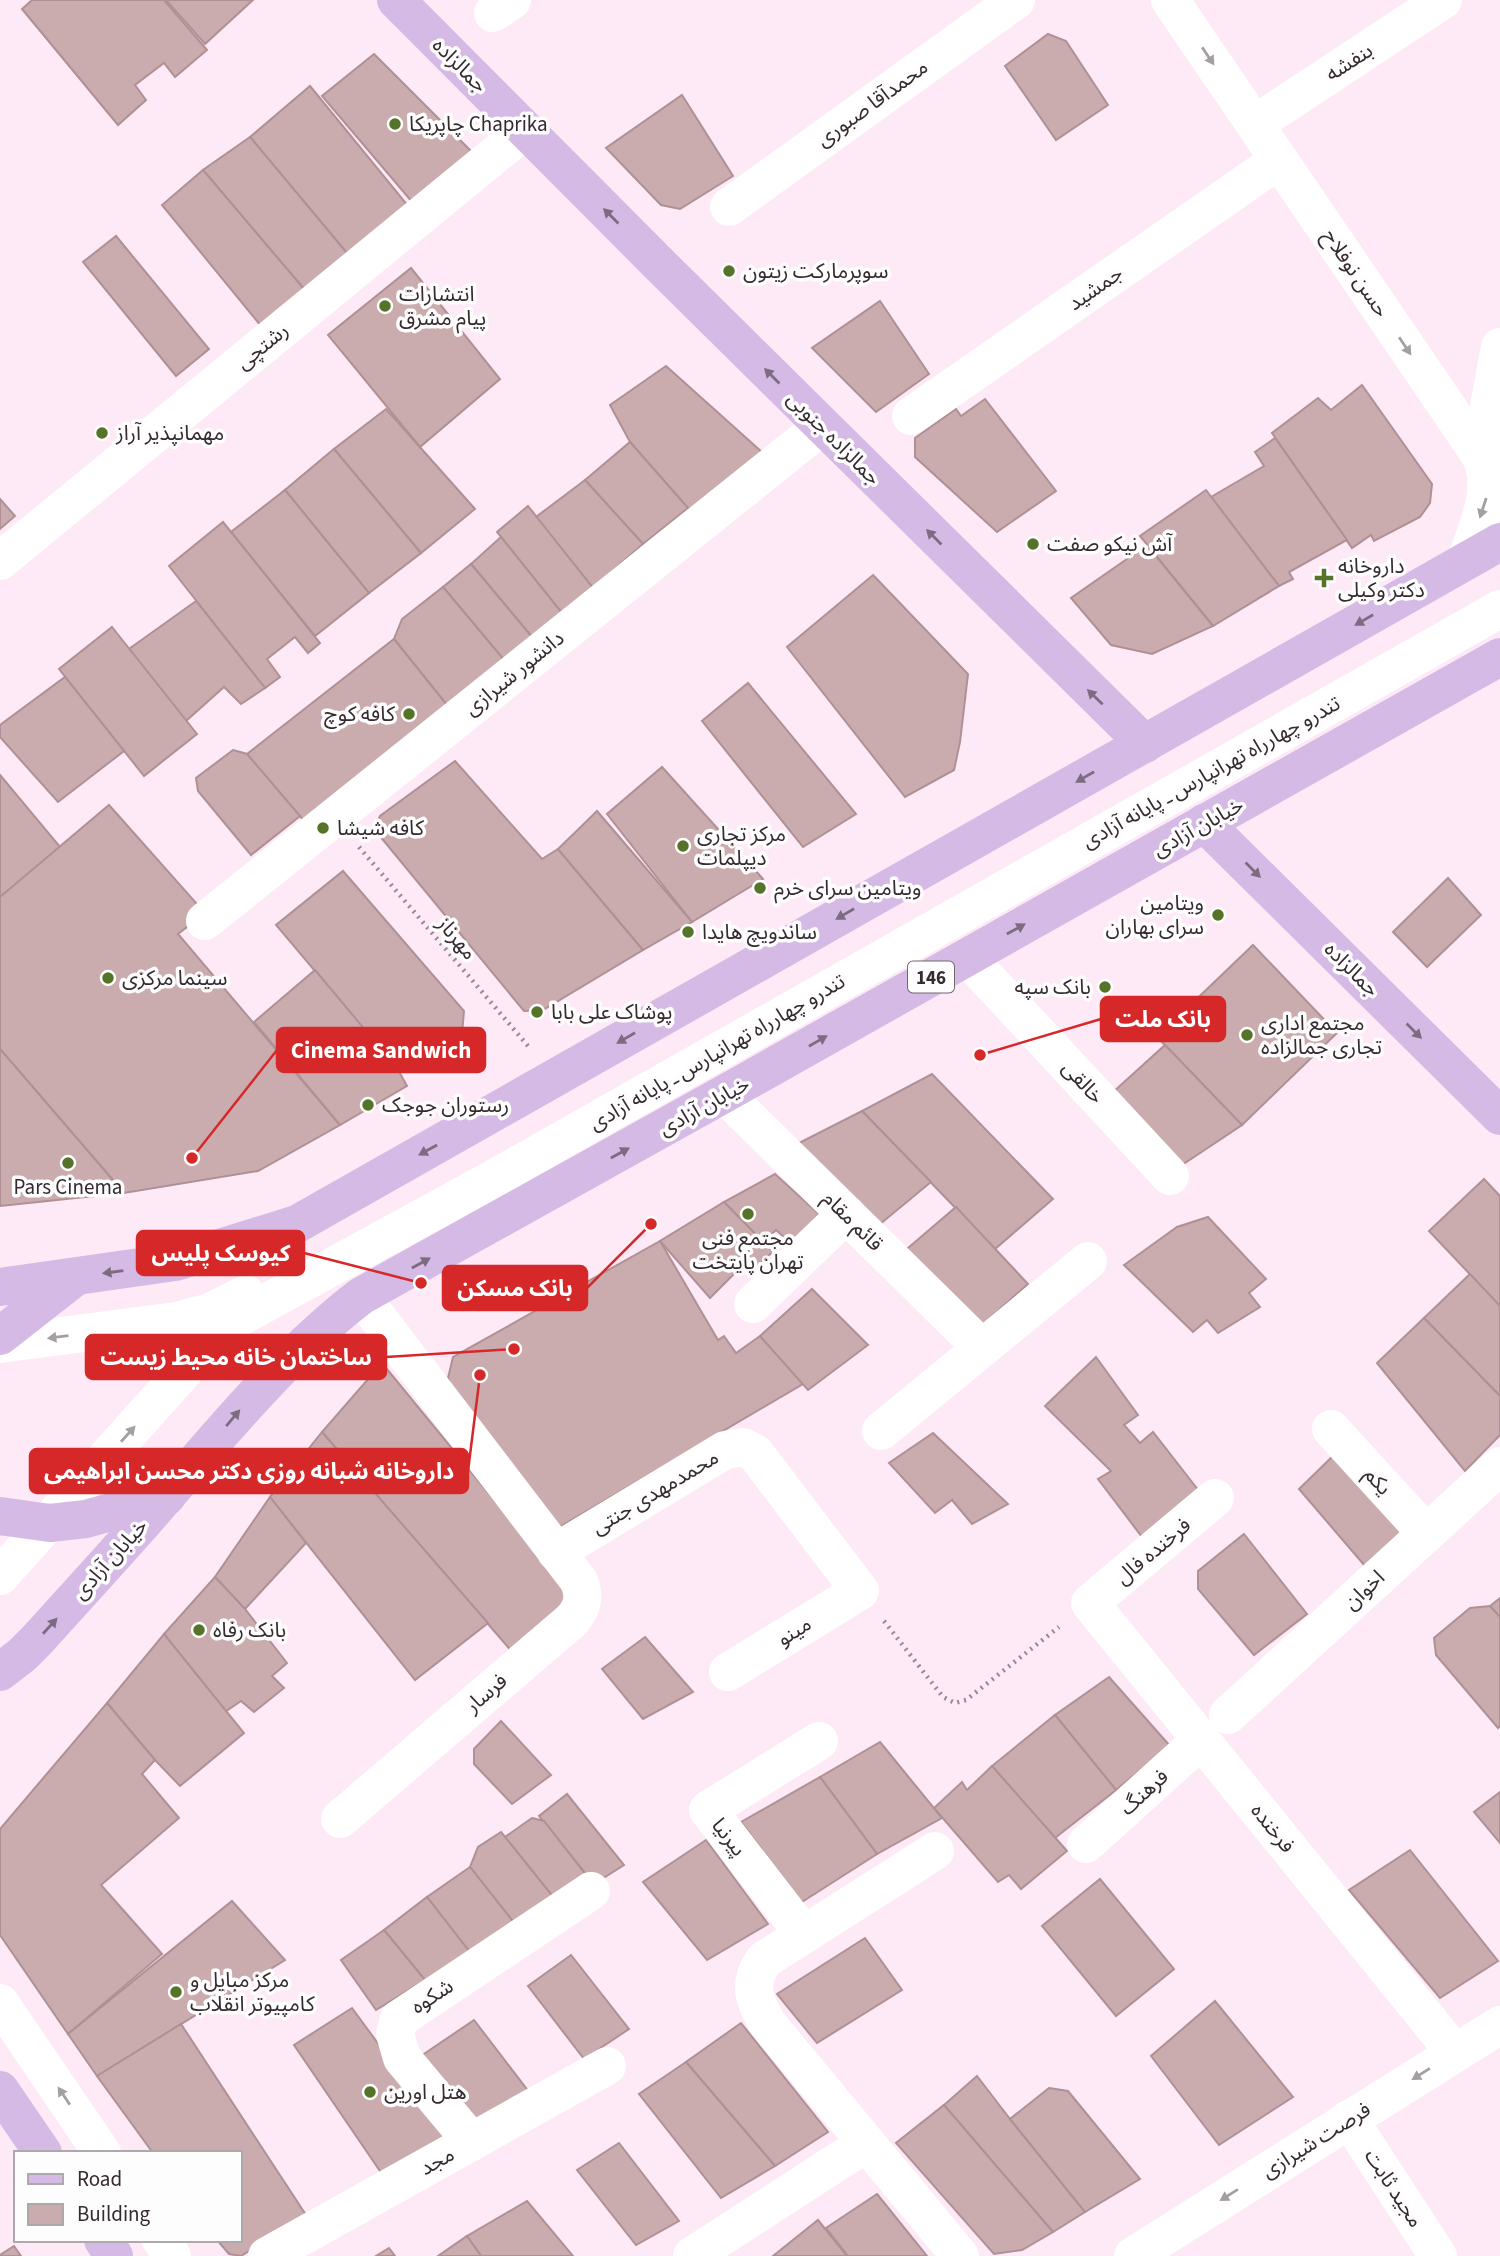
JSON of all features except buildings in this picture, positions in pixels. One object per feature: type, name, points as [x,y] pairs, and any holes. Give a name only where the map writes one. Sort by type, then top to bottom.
[{"type":"main road","name":"جمالزاده","points":[[396,0],[524,131]]},
{"type":"main road","name":"جمالزاده جنوبی","points":[[524,131],[1145,744]]},
{"type":"main road","points":[[0,1287],[175,1262],[297,1224],[1500,542]]},
{"type":"main road","name":"خیابان آزادی","points":[[0,1672],[38,1639],[167,1496],[242,1407],[321,1328],[361,1296],[1500,657]]},
{"type":"main road","name":"جمالزاده","points":[[1203,823],[1500,1116]]},
{"type":"main road","points":[[0,1336],[76,1277]]},
{"type":"main road","points":[[0,1516],[50,1523],[86,1519],[167,1496]]},
{"type":"main road","points":[[0,2090],[42,2151]]},
{"type":"street","name":"محمدآقا صبوری","points":[[729,207],[1016,0]]},
{"type":"street","name":"حسن نوفلاح","points":[[1170,0],[1279,160],[1490,449],[1486,467],[1488,490],[1466,561]]},
{"type":"street","name":"بنفشه","points":[[1255,124],[1443,0]]},
{"type":"street","name":"رشتچی","points":[[0,561],[524,131]]},
{"type":"street","name":"جمشید","points":[[911,416],[1279,160]]},
{"type":"street","points":[[1490,449],[1500,347]]},
{"type":"street","name":"دانشور شیرازی","points":[[205,921],[822,426]]},
{"type":"street","points":[[0,1344],[176,1321],[221,1308],[482,1166],[1500,584]]},
{"type":"street","name":"تندرو چهارراه تهرانپارس ـ پایانه آزادی","points":[[0,1576],[231,1322],[493,1179],[1500,609]]},
{"type":"street","name":"خالقی","points":[[967,957],[1170,1176]]},
{"type":"street","name":"قائم مقام","points":[[724,1094],[982,1348]]},
{"type":"street","points":[[752,1304],[846,1214]]},
{"type":"street","points":[[881,1431],[1088,1261]]},
{"type":"street","points":[[361,1296],[556,1552]]},
{"type":"street","name":"یکم","points":[[1331,1429],[1426,1533]]},
{"type":"street","name":"محمدمهدی جنتی","points":[[556,1552],[725,1450],[743,1447],[755,1453],[860,1591]]},
{"type":"street","name":"اخوان","points":[[1215,1728],[1500,1466]]},
{"type":"street","name":"فرخنده فال","points":[[1090,1603],[1215,1498]]},
{"type":"street","name":"فرسار","points":[[340,1819],[580,1611],[583,1591],[579,1581],[556,1552]]},
{"type":"street","name":"مینو","points":[[728,1672],[860,1591]]},
{"type":"street","name":"فرخنده","points":[[1090,1603],[1215,1728],[1455,2053]]},
{"type":"street","name":"فرهنگ","points":[[1086,1844],[1215,1728]]},
{"type":"street","name":"پیرنیا","points":[[803,1933],[708,1810],[819,1741]]},
{"type":"street","points":[[935,1851],[764,1960],[757,1969],[753,1993],[767,2023],[960,2256]]},
{"type":"street","name":"شکوه","points":[[472,2142],[402,2058],[395,2034],[399,2019],[591,1891]]},
{"type":"street","points":[[0,2003],[101,2151]]},
{"type":"street","name":"فرصت شیرازی","points":[[1133,2256],[1500,2025]]},
{"type":"street","name":"مجد","points":[[267,2256],[607,2066]]},
{"type":"street","name":"مجید ثابت","points":[[1349,2119],[1438,2256]]},
{"type":"street","points":[[692,2256],[865,2144]]},
{"type":"path","name":"مهرناز","points":[[334,817],[557,1077]]},
{"type":"path","points":[[860,1591],[943,1697],[955,1703],[967,1700],[1090,1603]]},
{"type":"place","name":"چاپریکا Chaprika","points":[[395,124]]},
{"type":"place","name":"سوپرمارکت زیتون","points":[[729,271]]},
{"type":"place","name":"انتشارات پیام مشرق","points":[[385,306]]},
{"type":"place","name":"مهمانپذیر آراز","points":[[102,433]]},
{"type":"place","name":"آش نیکو صفت","points":[[1033,544]]},
{"type":"place","name":"داروخانه دکتر وکیلی","points":[[1324,578]]},
{"type":"place","name":"کافه کوچ","points":[[409,714]]},
{"type":"place","name":"کافه شیشا","points":[[323,828]]},
{"type":"place","name":"مرکز تجاری دیپلمات","points":[[683,846]]},
{"type":"place","name":"ویتامین سرای خرم","points":[[760,888]]},
{"type":"place","name":"ویتامین سرای بهاران","points":[[1218,915]]},
{"type":"place","name":"ساندویچ هایدا","points":[[688,932]]},
{"type":"place","name":"سینما مرکزی","points":[[108,978]]},
{"type":"place","name":"بانک سپه","points":[[1105,987]]},
{"type":"place","name":"پوشاک علی بابا","points":[[537,1012]]},
{"type":"place","name":"مجتمع اداری تجاری جمالزاده","points":[[1247,1035]]},
{"type":"place","name":"بانک ملت","points":[[980,1055]]},
{"type":"place","name":"رستوران جوجک","points":[[368,1105]]},
{"type":"place","name":"Cinema Sandwich","points":[[192,1158]]},
{"type":"place","name":"Pars Cinema","points":[[68,1163]]},
{"type":"place","name":"مجتمع فنی تهران پایتخت","points":[[748,1214]]},
{"type":"place","name":"بانک مسکن","points":[[651,1224]]},
{"type":"place","name":"کیوسک پلیس","points":[[421,1283]]},
{"type":"place","name":"ساختمان خانه محیط زیست","points":[[514,1349]]},
{"type":"place","name":"داروخانه شبانه روزی دکتر محسن ابراهیمی","points":[[480,1375]]},
{"type":"place","name":"بانک رفاه","points":[[199,1630]]},
{"type":"place","name":"مرکز مبایل و کامپیوتر انقلاب","points":[[176,1992]]},
{"type":"place","name":"هتل اورین","points":[[370,2092]]}]
